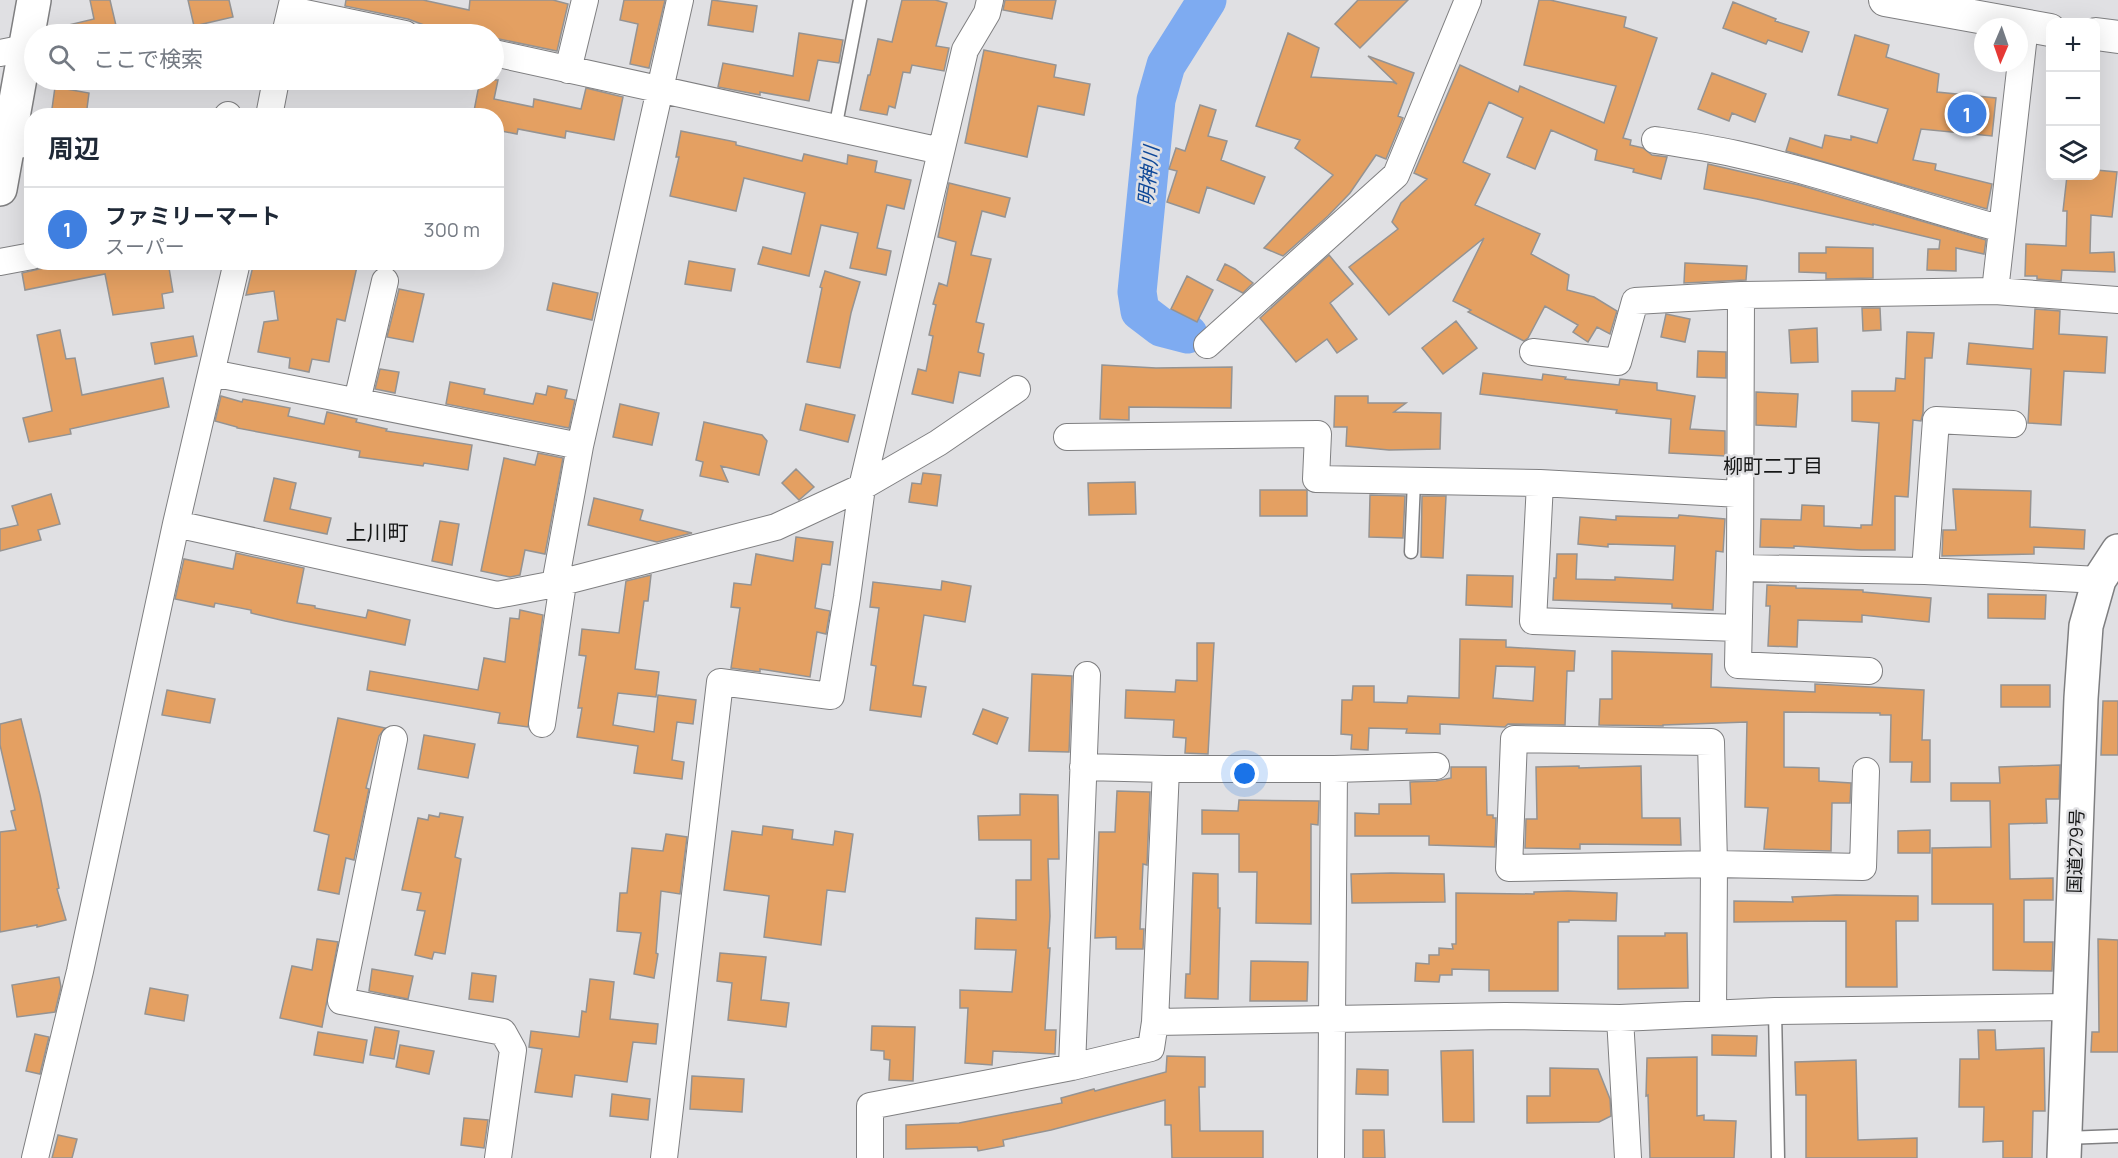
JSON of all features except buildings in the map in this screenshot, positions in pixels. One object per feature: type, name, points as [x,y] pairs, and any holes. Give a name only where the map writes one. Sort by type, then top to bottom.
[{"type":"highway","points":[[25,24],[34,0]]},
{"type":"highway","points":[[0,189],[20,144],[12,62],[24,28]]},
{"type":"highway","name":"国道279号","points":[[2064,1148],[2080,698],[2086,626],[2099,580],[2118,551]]},
{"type":"street","points":[[568,70],[585,0]]},
{"type":"street","points":[[542,724],[559,584],[580,446],[680,0]]},
{"type":"street","points":[[664,1158],[720,682],[831,696],[862,487],[965,50],[987,13],[990,0]]},
{"type":"street","points":[[1207,345],[1396,175],[1468,0]]},
{"type":"street","points":[[1885,0],[2035,18],[2002,229],[1995,291]]},
{"type":"street","points":[[290,15],[344,24]]},
{"type":"street","points":[[2100,35],[2118,37]]},
{"type":"street","points":[[504,56],[941,151]]},
{"type":"street","points":[[271,108],[274,90]]},
{"type":"street","points":[[1655,140],[1735,153],[2002,229]]},
{"type":"street","points":[[0,262],[24,258]]},
{"type":"street","points":[[35,1158],[80,971],[176,524],[235,270]]},
{"type":"street","points":[[357,401],[385,281]]},
{"type":"street","points":[[1533,352],[1618,362],[1635,301],[1741,295],[1995,291],[2118,300]]},
{"type":"street","points":[[1741,295],[1738,664],[1869,670]]},
{"type":"street","points":[[212,373],[580,446]]},
{"type":"street","points":[[176,524],[497,595],[559,584],[776,527],[862,487],[938,443],[1017,390]]},
{"type":"street","points":[[1925,571],[1936,420],[2013,424]]},
{"type":"street","points":[[1067,437],[1318,434],[1316,479],[1540,483],[1740,494]]},
{"type":"street","points":[[1540,483],[1533,621],[1738,628]]},
{"type":"street","points":[[1740,568],[1925,571],[2099,580]]},
{"type":"street","points":[[1072,1067],[1087,675]]},
{"type":"street","points":[[1713,1013],[1714,864],[1712,742],[1514,739],[1509,868],[1714,864],[1863,867],[1866,771]]},
{"type":"street","points":[[394,740],[341,1001],[503,1032],[513,1050],[498,1158]]},
{"type":"street","points":[[1083,767],[1334,769],[1436,766]]},
{"type":"street","points":[[870,1158],[870,1106],[1072,1067],[1151,1048],[1155,1022],[1166,769]]},
{"type":"street","points":[[1331,1158],[1334,769]]},
{"type":"street","points":[[1155,1022],[1505,1016],[1620,1018],[1775,1011],[2070,1007]]},
{"type":"street","points":[[1620,1018],[1628,1158]]},
{"type":"lane","points":[[836,129],[860,0]]},
{"type":"lane","points":[[1411,552],[1414,481]]},
{"type":"lane","points":[[1775,1011],[1778,1158]]},
{"type":"lane","points":[[2064,1148],[2118,1136]]},
{"type":"waterway","name":"明神川","points":[[1188,334],[1161,327],[1140,311],[1137,292],[1156,100],[1166,65],[1207,0]]},
{"type":"place","name":"ファミリーマート","points":[[1967,114]]},
{"type":"district","name":"柳町二丁目","points":[[1773,465]]},
{"type":"district","name":"上川町","points":[[377,532]]}]
